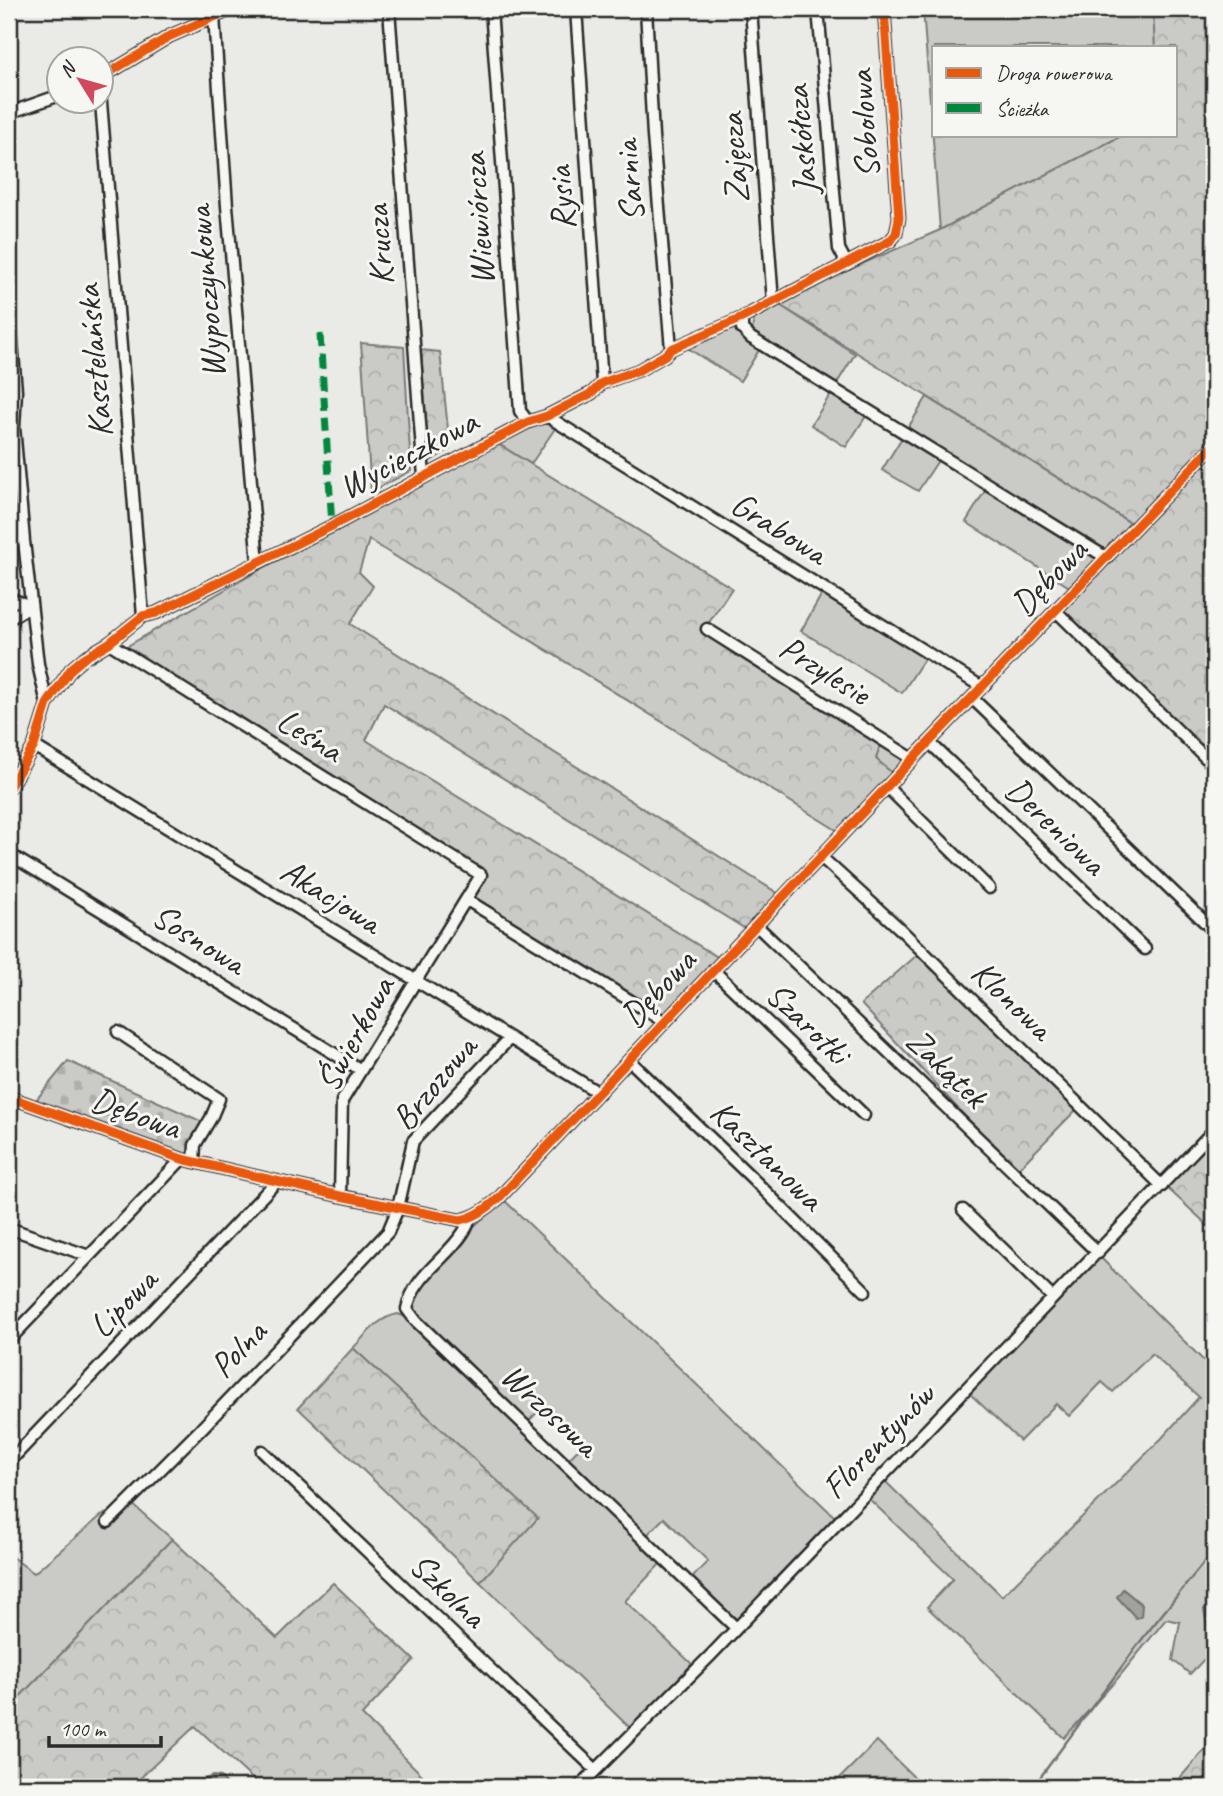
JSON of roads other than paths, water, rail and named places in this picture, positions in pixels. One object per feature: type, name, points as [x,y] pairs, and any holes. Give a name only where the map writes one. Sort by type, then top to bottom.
[{"type":"street","points":[[116,69],[170,36],[232,9]]},
{"type":"street","name":"Krucza","points":[[389,9],[425,477]]},
{"type":"street","name":"Wiewiórcza","points":[[491,9],[520,411],[528,422]]},
{"type":"street","name":"Rysia","points":[[576,9],[602,383]]},
{"type":"street","name":"Sarnia","points":[[646,9],[653,136],[671,349]]},
{"type":"street","name":"Zajęcza","points":[[751,9],[773,302]]},
{"type":"street","name":"Jaskółcza","points":[[818,9],[839,249],[847,264]]},
{"type":"street","name":"Sobolowa","points":[[884,9],[899,218],[896,234]]},
{"type":"street","name":"Wypoczynkowa","points":[[214,16],[227,206],[258,563]]},
{"type":"street","points":[[9,113],[46,100]]},
{"type":"street","name":"Kasztelańska","points":[[101,116],[143,616]]},
{"type":"street","name":"Wycieczkowa","points":[[9,788],[34,746],[47,704],[71,669],[143,616],[156,613],[258,563],[528,422],[547,416],[592,393],[602,383],[639,370],[671,349],[742,318],[890,241],[896,234]]},
{"type":"street","points":[[9,303],[16,391],[14,427],[30,606],[47,704]]},
{"type":"street","points":[[742,318],[743,329],[751,338],[1107,558]]},
{"type":"street","name":"Grabowa","points":[[547,416],[982,687]]},
{"type":"street","name":"Dębowa","points":[[9,1097],[194,1162],[340,1196],[460,1220],[482,1212],[498,1199],[912,759],[1214,445]]},
{"type":"street","points":[[9,537],[24,541]]},
{"type":"street","points":[[9,598],[30,606]]},
{"type":"street","points":[[9,619],[30,606]]},
{"type":"street","points":[[1056,611],[1214,766]]},
{"type":"street","name":"Przylesie","points":[[707,629],[912,759]]},
{"type":"street","name":"Leśna","points":[[109,643],[481,875]]},
{"type":"street","points":[[972,698],[1214,931]]},
{"type":"street","name":"Dereniowa","points":[[929,742],[1145,949]]},
{"type":"street","name":"Akacjowa","points":[[34,746],[598,1093]]},
{"type":"street","points":[[887,786],[989,888]]},
{"type":"street","name":"Sosnowa","points":[[9,854],[361,1070]]},
{"type":"street","name":"Klonowa","points":[[821,857],[898,927],[1162,1186]]},
{"type":"street","name":"Świerkowa","points":[[340,1196],[342,1101],[481,875]]},
{"type":"street","points":[[467,900],[665,1022]]},
{"type":"street","name":"Zakątek","points":[[756,925],[1098,1253]]},
{"type":"street","name":"Szarotki","points":[[713,971],[864,1115]]},
{"type":"street","points":[[118,1032],[219,1099],[195,1145],[194,1162]]},
{"type":"street","name":"Brzozowa","points":[[398,1208],[413,1141],[509,1039]]},
{"type":"street","name":"Kasztanowa","points":[[629,1060],[865,1291]]},
{"type":"street","name":"Florentynów","points":[[579,1787],[1008,1347],[1214,1130]]},
{"type":"street","points":[[9,1340],[182,1159]]},
{"type":"street","name":"Lipowa","points":[[9,1462],[277,1181]]},
{"type":"street","name":"Polna","points":[[108,1522],[201,1429],[388,1232],[398,1208]]},
{"type":"street","points":[[963,1210],[1053,1298]]},
{"type":"street","name":"Wrzosowa","points":[[470,1218],[463,1234],[409,1296],[407,1309],[736,1628]]},
{"type":"street","points":[[9,1228],[89,1256]]},
{"type":"street","name":"Szkolna","points":[[262,1451],[596,1770]]},
{"type":"water","points":[[1123,1589],[1142,1605],[1141,1617],[1136,1618],[1117,1597]]},
{"type":"water","points":[[221,1777],[227,1784],[226,1787],[198,1787],[203,1786],[205,1779]]},
{"type":"waterway","points":[[1033,1787],[1143,1638],[1214,1550]]}]
